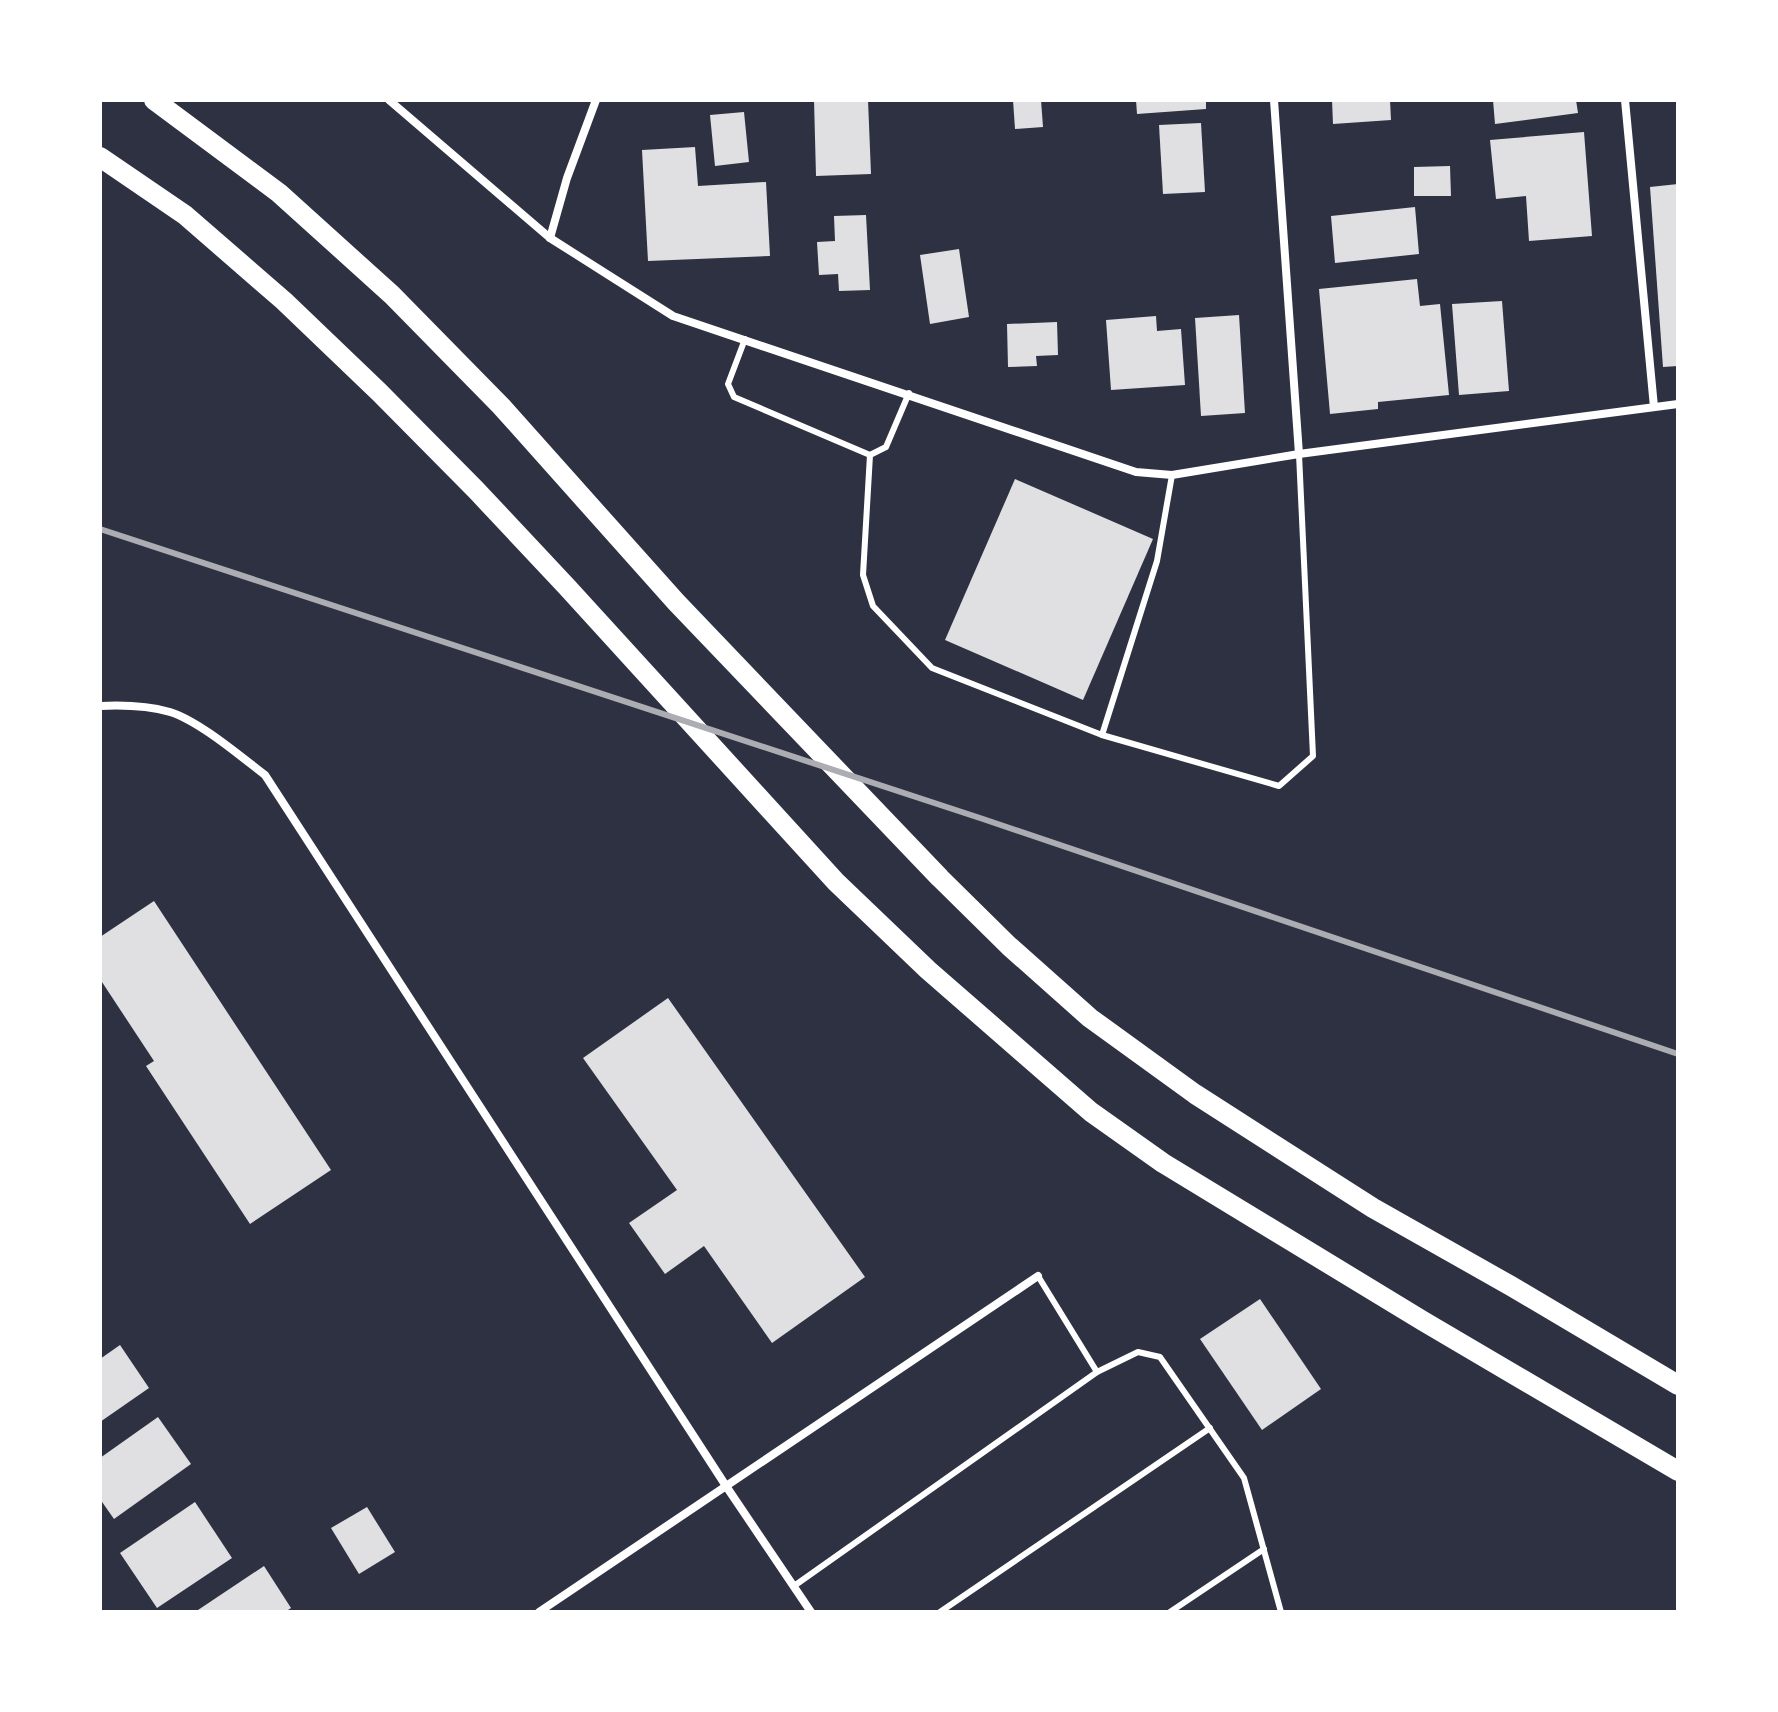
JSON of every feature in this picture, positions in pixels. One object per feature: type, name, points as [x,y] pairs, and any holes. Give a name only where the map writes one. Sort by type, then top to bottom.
[{"type":"main road","points":[[154,100],[279,193],[392,295],[501,406],[676,602],[918,855],[1009,946],[1090,1018],[1195,1094],[1373,1208],[1678,1385]]},
{"type":"main road","points":[[100,157],[185,215],[284,301],[379,392],[507,522],[836,882],[928,970],[1091,1112],[1188,1178],[1678,1471]]},
{"type":"street","points":[[389,100],[550,238],[673,316],[1136,472],[1172,475],[1299,454],[1678,404]]},
{"type":"street","points":[[550,238],[567,178],[596,100]]},
{"type":"street","points":[[1274,100],[1299,454]]},
{"type":"street","points":[[1625,100],[1654,407]]},
{"type":"street","points":[[100,706],[171,712],[222,741],[265,775],[811,1612]]},
{"type":"street","points":[[539,1612],[1038,1276]]},
{"type":"lane","points":[[745,339],[728,384],[734,397],[870,455],[886,447],[909,393]]},
{"type":"lane","points":[[870,455],[863,575],[873,606],[932,668],[1102,735],[1279,786],[1313,756],[1299,454]]},
{"type":"lane","points":[[1102,735],[1157,561],[1172,475]]},
{"type":"lane","points":[[1038,1276],[1097,1372]]},
{"type":"lane","points":[[794,1586],[1097,1372],[1138,1352],[1160,1357],[1244,1478],[1281,1612]]},
{"type":"lane","points":[[940,1612],[1210,1428]]},
{"type":"lane","points":[[1170,1612],[1264,1549]]},
{"type":"building","points":[[814,100],[868,100],[871,174],[816,176]]},
{"type":"building","points":[[1013,100],[1041,100],[1043,127],[1015,129]]},
{"type":"building","points":[[1136,100],[1206,100],[1206,109],[1137,114]]},
{"type":"building","points":[[1332,100],[1390,100],[1391,120],[1333,124]]},
{"type":"building","points":[[1493,100],[1576,100],[1578,113],[1495,124]]},
{"type":"building","points":[[744,112],[749,162],[715,166],[710,115]]},
{"type":"building","points":[[1201,123],[1205,192],[1163,194],[1159,125]]},
{"type":"building","points":[[1584,132],[1592,236],[1529,241],[1526,196],[1496,199],[1490,140]]},
{"type":"building","points":[[695,147],[698,186],[766,182],[770,256],[648,261],[642,150]]},
{"type":"building","points":[[1450,166],[1451,196],[1414,196],[1414,167]]},
{"type":"building","points":[[1678,184],[1678,366],[1663,367],[1650,187]]},
{"type":"building","points":[[1415,207],[1419,254],[1335,263],[1331,216]]},
{"type":"building","points":[[866,215],[870,290],[839,291],[838,274],[819,275],[817,242],[835,241],[834,216]]},
{"type":"building","points":[[959,249],[969,317],[930,324],[920,255]]},
{"type":"building","points":[[1417,279],[1420,306],[1440,304],[1449,395],[1378,402],[1378,409],[1330,414],[1319,289]]},
{"type":"building","points":[[1502,301],[1509,391],[1459,395],[1452,304]]},
{"type":"building","points":[[1239,315],[1245,413],[1201,416],[1195,318]]},
{"type":"building","points":[[1156,316],[1157,331],[1181,329],[1185,385],[1111,390],[1106,320]]},
{"type":"building","points":[[1057,322],[1058,355],[1036,356],[1037,366],[1008,367],[1007,324]]},
{"type":"building","points":[[1015,479],[1153,539],[1083,700],[945,640]]},
{"type":"building","points":[[154,901],[331,1170],[250,1224],[146,1066],[154,1061],[100,979],[100,937]]},
{"type":"building","points":[[668,998],[865,1277],[772,1343],[704,1246],[665,1274],[629,1223],[677,1190],[583,1058]]},
{"type":"building","points":[[1260,1299],[1321,1389],[1262,1430],[1200,1339]]},
{"type":"building","points":[[120,1345],[149,1388],[100,1422],[100,1359]]},
{"type":"building","points":[[158,1417],[191,1464],[114,1519],[100,1499],[100,1458]]},
{"type":"building","points":[[195,1502],[232,1558],[157,1608],[120,1553]]},
{"type":"building","points":[[367,1507],[395,1552],[359,1574],[331,1528]]},
{"type":"building","points":[[264,1566],[291,1608],[285,1612],[195,1612]]},
{"type":"railway","points":[[100,529],[983,819],[1678,1054]]}]
